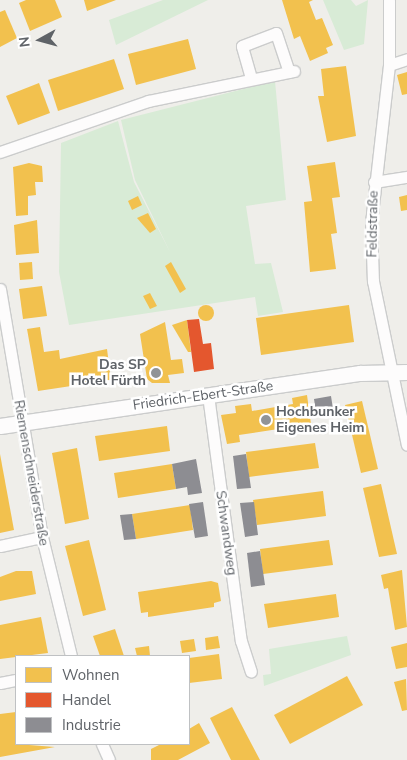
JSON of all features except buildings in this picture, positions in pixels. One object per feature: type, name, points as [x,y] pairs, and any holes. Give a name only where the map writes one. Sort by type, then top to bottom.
[{"type":"street","name":"Feldstraße","points":[[389,0],[389,65],[374,182],[373,282],[389,372],[407,446]]},
{"type":"street","points":[[0,152],[148,101],[251,78],[291,72],[276,33],[242,46],[251,78]]},
{"type":"street","points":[[389,65],[407,59]]},
{"type":"street","points":[[374,182],[407,176]]},
{"type":"street","name":"Riemenschneiderstraße","points":[[0,289],[42,537],[71,655]]},
{"type":"street","name":"Friedrich-Ebert-Straße","points":[[0,426],[208,395],[389,372],[407,372]]},
{"type":"street","name":"Schwandweg","points":[[208,395],[241,641],[251,670]]},
{"type":"street","points":[[0,546],[42,537]]},
{"type":"street","points":[[0,683],[15,680]]},
{"type":"street","points":[[102,745],[108,760]]},
{"type":"green space","points":[[163,0],[208,0],[116,45],[109,20]]},
{"type":"green space","points":[[323,0],[351,0],[356,6],[368,0],[364,44],[344,50]]},
{"type":"green space","points":[[275,81],[286,200],[246,206],[255,264],[271,263],[283,312],[258,316],[255,297],[69,325],[59,272],[61,143],[118,121],[134,182],[170,252],[135,180],[121,120]]},
{"type":"green space","points":[[347,636],[351,655],[264,686],[263,675],[271,674],[269,649]]},
{"type":"place","name":"Das SP Hotel Fürth","points":[[156,373]]},
{"type":"place","name":"Hochbunker Eigenes Heim","points":[[266,420]]}]
